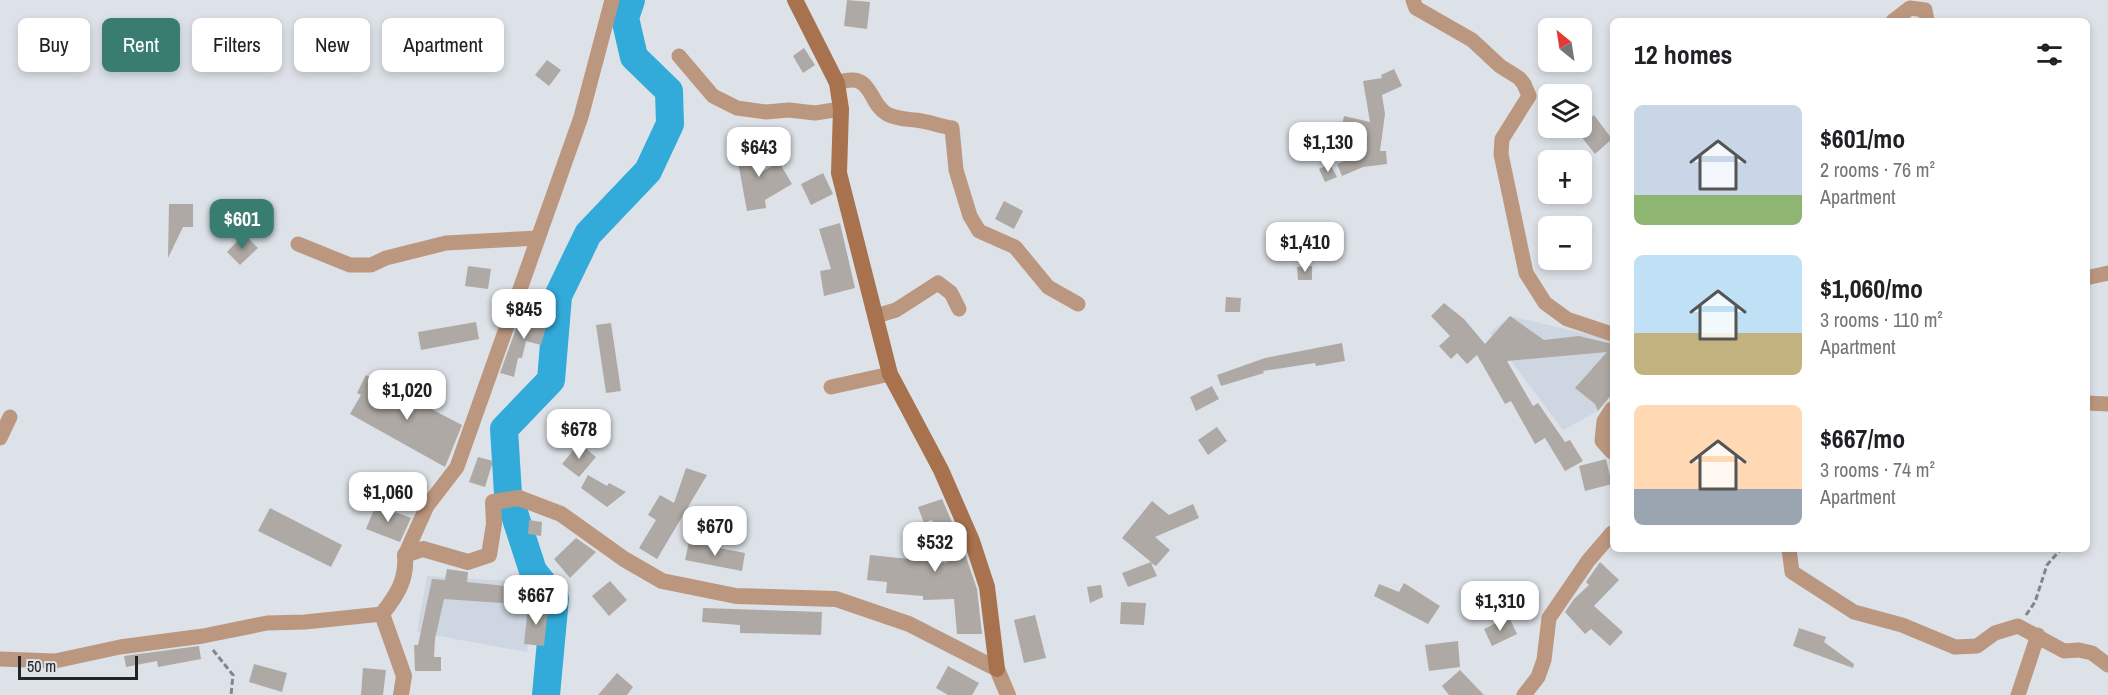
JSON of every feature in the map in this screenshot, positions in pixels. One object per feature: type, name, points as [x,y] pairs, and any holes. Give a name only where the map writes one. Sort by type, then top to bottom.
[{"type":"main road","points":[[795,0],[837,83],[841,109],[839,173],[890,374],[941,470],[972,540],[987,587],[997,669]]},
{"type":"street","points":[[0,659],[55,661],[120,647],[203,636],[267,622],[305,622],[382,614],[398,594],[406,571],[405,555],[427,506],[457,467],[581,117],[612,0]]},
{"type":"street","points":[[1413,0],[1416,8],[1472,40],[1524,84],[1529,96],[1502,139],[1501,153],[1526,273],[1545,303],[1567,319],[1610,333]]},
{"type":"street","points":[[1897,18],[1910,8],[1925,10],[1927,18]]},
{"type":"street","points":[[679,57],[713,96],[737,108],[766,112],[789,110],[815,113],[841,109]]},
{"type":"street","points":[[837,83],[847,80],[859,81],[869,90],[885,113],[902,120],[914,120],[952,128],[960,187],[970,216],[979,231],[1015,247],[1048,287],[1078,304]]},
{"type":"street","points":[[298,244],[350,265],[371,265],[386,258],[446,243],[538,238]]},
{"type":"street","points":[[2090,277],[2108,273]]},
{"type":"street","points":[[876,316],[896,310],[938,283],[951,293],[959,309]]},
{"type":"street","points":[[831,387],[890,374]]},
{"type":"street","points":[[2090,403],[2108,404]]},
{"type":"street","points":[[1610,412],[1604,421],[1602,441],[1610,450]]},
{"type":"street","points":[[0,438],[10,417]]},
{"type":"street","points":[[405,555],[423,549],[468,562],[489,555],[494,524],[493,502],[519,498],[561,514],[624,559],[662,582],[736,596],[836,599],[909,624],[997,669],[1008,695]]},
{"type":"street","points":[[1524,695],[1538,677],[1544,660],[1549,618],[1588,561],[1610,535]]},
{"type":"street","points":[[1789,552],[1792,572],[1854,612],[1902,625],[1955,647],[1977,646],[1995,633],[2018,626],[2064,651],[2079,650],[2092,653],[2108,665]]},
{"type":"street","points":[[382,614],[404,676],[401,695]]},
{"type":"street","points":[[2018,695],[2038,635]]},
{"type":"path","points":[[2018,626],[2035,602],[2047,565],[2058,552]]},
{"type":"path","points":[[203,636],[233,675],[231,695]]},
{"type":"shaded area","points":[[1510,316],[1610,340],[1610,396],[1598,411],[1563,430],[1490,333]]},
{"type":"shaded area","points":[[427,576],[537,583],[527,652],[417,632]]},
{"type":"building","points":[[847,0],[870,2],[867,29],[844,26]]},
{"type":"building","points":[[804,48],[815,65],[803,73],[793,56]]},
{"type":"building","points":[[547,60],[561,70],[549,86],[535,75]]},
{"type":"building","points":[[1394,69],[1402,86],[1382,95],[1385,114],[1380,151],[1386,151],[1387,164],[1363,167],[1342,176],[1337,164],[1357,156],[1355,136],[1340,133],[1344,116],[1370,122],[1363,81],[1382,78],[1381,75]]},
{"type":"building","points":[[1594,115],[1610,136],[1610,141],[1595,154],[1582,138],[1592,138],[1592,117]]},
{"type":"building","points":[[755,143],[760,173],[779,162],[792,184],[765,200],[766,208],[747,211],[735,146]]},
{"type":"building","points":[[1330,164],[1337,177],[1325,182],[1319,169]]},
{"type":"building","points":[[823,173],[833,194],[811,205],[801,184]]},
{"type":"building","points":[[1004,201],[1023,211],[1014,229],[995,219]]},
{"type":"building","points":[[169,204],[193,204],[193,227],[183,227],[168,258]]},
{"type":"building","points":[[840,223],[855,288],[824,296],[820,271],[831,269],[819,229]]},
{"type":"building","points":[[244,234],[258,248],[240,265],[227,252]]},
{"type":"building","points":[[468,266],[491,269],[488,289],[465,286]]},
{"type":"building","points":[[1312,266],[1312,280],[1298,280],[1297,267]]},
{"type":"building","points":[[1226,297],[1241,298],[1240,312],[1225,312]]},
{"type":"building","points":[[1444,303],[1464,319],[1485,344],[1510,316],[1544,340],[1579,336],[1610,344],[1610,396],[1598,411],[1595,404],[1575,388],[1607,352],[1507,361],[1533,406],[1538,403],[1565,442],[1570,440],[1583,461],[1565,471],[1545,438],[1535,444],[1511,401],[1505,404],[1477,355],[1467,364],[1457,353],[1451,359],[1439,346],[1450,336],[1431,316]]},
{"type":"building","points":[[522,312],[548,320],[541,345],[526,341],[522,358],[518,358],[514,377],[500,373]]},
{"type":"building","points":[[476,322],[479,339],[421,350],[418,332]]},
{"type":"building","points":[[611,323],[621,391],[606,393],[596,325]]},
{"type":"building","points":[[1342,343],[1345,361],[1263,371],[1264,373],[1221,386],[1217,375],[1265,358]]},
{"type":"building","points":[[366,375],[462,425],[445,467],[350,414],[361,395],[357,393]]},
{"type":"building","points":[[1212,386],[1219,399],[1196,411],[1190,397]]},
{"type":"building","points":[[1217,427],[1227,441],[1208,455],[1198,440]]},
{"type":"building","points":[[579,443],[596,457],[579,477],[562,464]]},
{"type":"building","points":[[478,457],[493,461],[485,487],[469,482]]},
{"type":"building","points":[[1606,459],[1610,485],[1585,491],[1579,466]]},
{"type":"building","points":[[686,468],[707,475],[657,559],[639,548],[656,520],[648,515],[660,495],[674,503]]},
{"type":"building","points":[[588,475],[607,486],[609,483],[626,492],[607,507],[581,488]]},
{"type":"building","points":[[942,499],[962,545],[977,589],[982,634],[957,634],[954,599],[923,600],[923,596],[886,593],[887,582],[867,580],[870,555],[947,563],[932,520],[924,523],[918,507]]},
{"type":"building","points":[[1152,501],[1169,515],[1193,504],[1199,518],[1155,537],[1170,550],[1156,566],[1151,563],[1157,576],[1128,587],[1122,573],[1151,562],[1122,538]]},
{"type":"building","points":[[376,505],[411,518],[400,542],[366,529]]},
{"type":"building","points":[[270,508],[342,545],[331,567],[258,531]]},
{"type":"building","points":[[529,520],[542,522],[541,536],[528,534]]},
{"type":"building","points":[[576,538],[596,552],[570,578],[554,559]]},
{"type":"building","points":[[689,542],[745,553],[742,571],[685,560]]},
{"type":"building","points":[[1600,562],[1619,580],[1594,606],[1623,632],[1610,646],[1591,629],[1585,634],[1565,612],[1574,599],[1589,585],[1586,582]]},
{"type":"building","points":[[447,569],[468,572],[467,582],[516,587],[517,604],[444,599],[435,639],[434,657],[441,657],[441,671],[415,671],[414,645],[418,645],[432,579],[445,580]]},
{"type":"building","points":[[610,581],[627,600],[609,616],[592,596]]},
{"type":"building","points":[[1404,583],[1440,606],[1428,624],[1374,596],[1379,584],[1399,592]]},
{"type":"building","points":[[1101,585],[1103,597],[1090,603],[1087,587]]},
{"type":"building","points":[[1121,602],[1146,603],[1144,625],[1120,624]]},
{"type":"building","points":[[528,606],[548,608],[544,646],[524,644]]},
{"type":"building","points":[[703,608],[822,612],[821,635],[740,633],[740,625],[702,622]]},
{"type":"building","points":[[1035,615],[1046,658],[1024,663],[1014,620]]},
{"type":"building","points":[[1509,617],[1517,634],[1492,646],[1484,629]]},
{"type":"building","points":[[1799,628],[1826,637],[1824,642],[1854,664],[1853,668],[1793,646]]},
{"type":"building","points":[[1458,641],[1460,667],[1429,671],[1425,645]]},
{"type":"building","points":[[199,646],[201,659],[158,667],[157,661],[126,667],[124,656]]},
{"type":"building","points":[[254,664],[287,673],[282,692],[249,682]]},
{"type":"building","points":[[948,666],[979,683],[972,695],[948,695],[936,688]]},
{"type":"building","points":[[363,668],[386,670],[383,695],[361,695]]},
{"type":"building","points":[[1460,670],[1484,695],[1449,695],[1442,686]]},
{"type":"building","points":[[617,673],[633,687],[627,695],[598,695]]},
{"type":"waterway","points":[[546,695],[555,598],[533,571],[508,494],[504,429],[551,380],[558,296],[588,234],[648,171],[670,124],[669,91],[634,57],[625,18],[631,0]]}]
